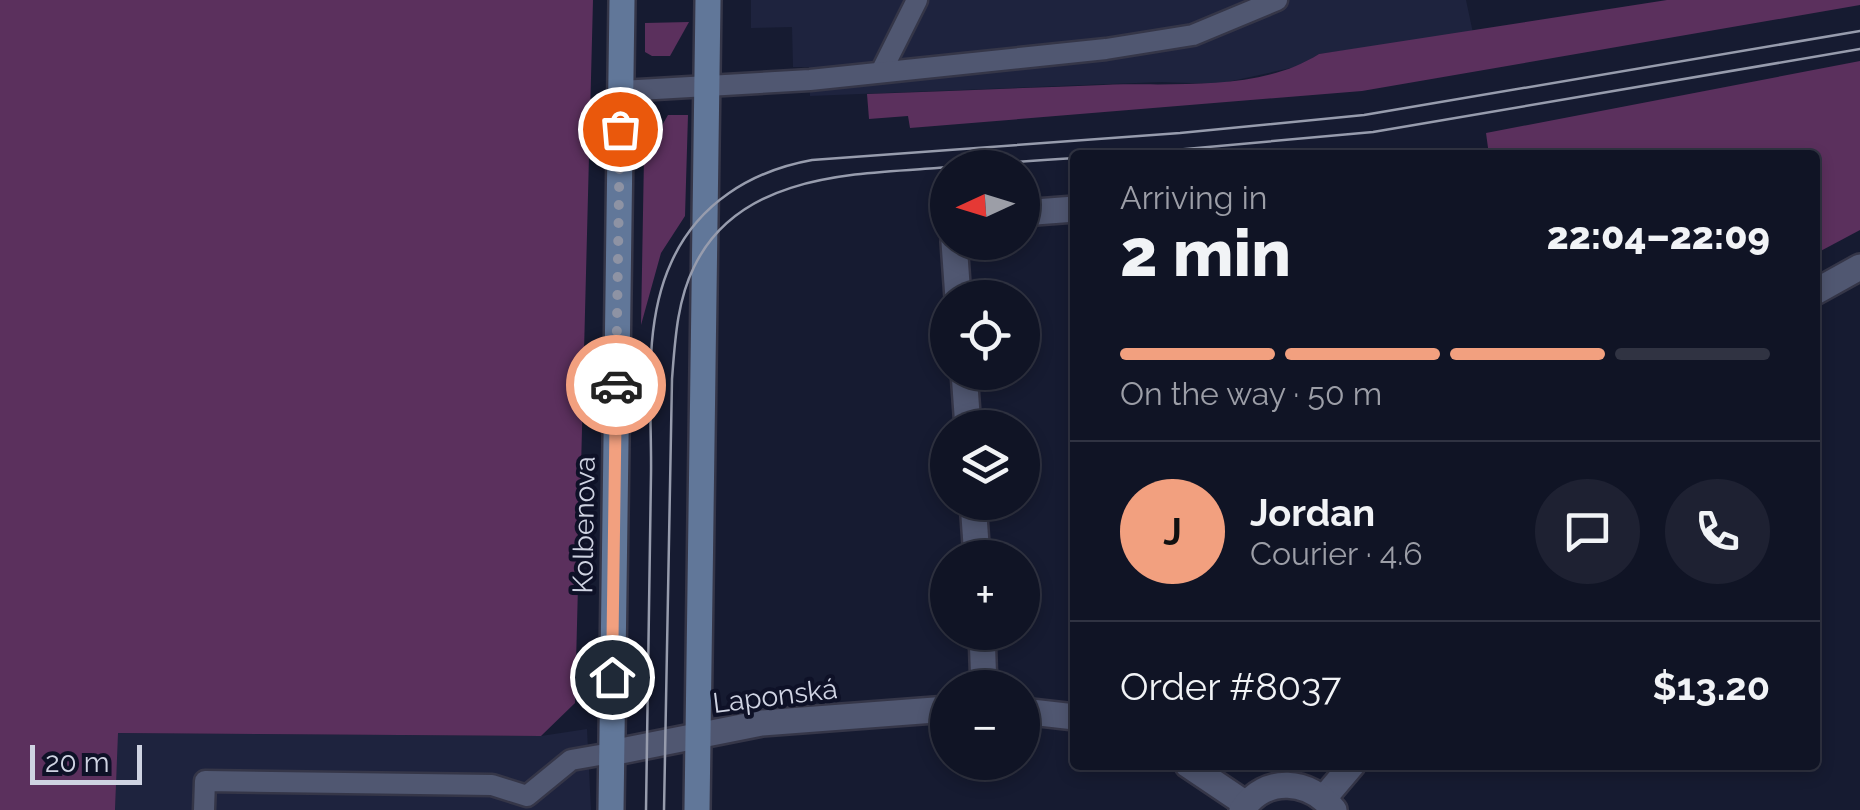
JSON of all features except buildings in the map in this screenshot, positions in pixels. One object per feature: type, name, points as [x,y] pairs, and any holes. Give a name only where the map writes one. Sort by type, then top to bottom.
[{"type":"main road","name":"Kolbenova","points":[[611,810],[622,0]]},
{"type":"main road","points":[[697,810],[708,0]]},
{"type":"street","points":[[1040,212],[1070,210]]},
{"type":"street","points":[[1820,289],[1860,267]]},
{"type":"street","name":"Laponská","points":[[611,753],[762,723],[930,710]]},
{"type":"street","points":[[1040,712],[1070,716]]},
{"type":"street","points":[[1195,770],[1244,807],[1259,792],[1292,784],[1310,788],[1329,804],[1349,770]]},
{"type":"lane","points":[[881,72],[917,0]]},
{"type":"lane","points":[[621,91],[810,80],[1106,49],[1193,36],[1277,0]]},
{"type":"lane","points":[[204,810],[205,781],[492,785],[522,803],[571,760],[611,753]]},
{"type":"shaded area","points":[[0,0],[593,0],[575,703],[541,736],[118,733],[115,810],[0,810]]},
{"type":"shaded area","points":[[751,0],[1466,0],[1473,33],[1319,54],[1300,66],[1218,84],[1161,82],[810,96],[809,67],[793,67],[792,27],[751,28]]},
{"type":"shaded area","points":[[1667,0],[1860,0],[1860,5],[1362,91],[910,128],[908,116],[869,119],[867,94],[1242,80],[1269,75],[1319,54]]},
{"type":"shaded area","points":[[689,22],[670,56],[645,52],[645,23]]},
{"type":"shaded area","points":[[1860,61],[1860,230],[1820,251],[1820,150],[1488,150],[1486,133]]},
{"type":"shaded area","points":[[668,115],[688,115],[685,216],[661,253],[641,325],[644,157]]},
{"type":"shaded area","points":[[587,729],[591,810],[115,810],[117,733],[541,736]]},
{"type":"tram line","points":[[646,810],[652,340],[671,263],[695,224],[728,194],[768,172],[812,160],[1364,115],[1860,31]]},
{"type":"tram line","points":[[1174,150],[1373,132],[1860,49]]},
{"type":"tram line","points":[[664,810],[672,379],[680,307],[694,267],[714,237],[738,214],[799,185],[869,173],[1070,158]]},
{"type":"way so far","points":[[616,385],[620,129]]},
{"type":"route","points":[[612,677],[616,385]]}]
